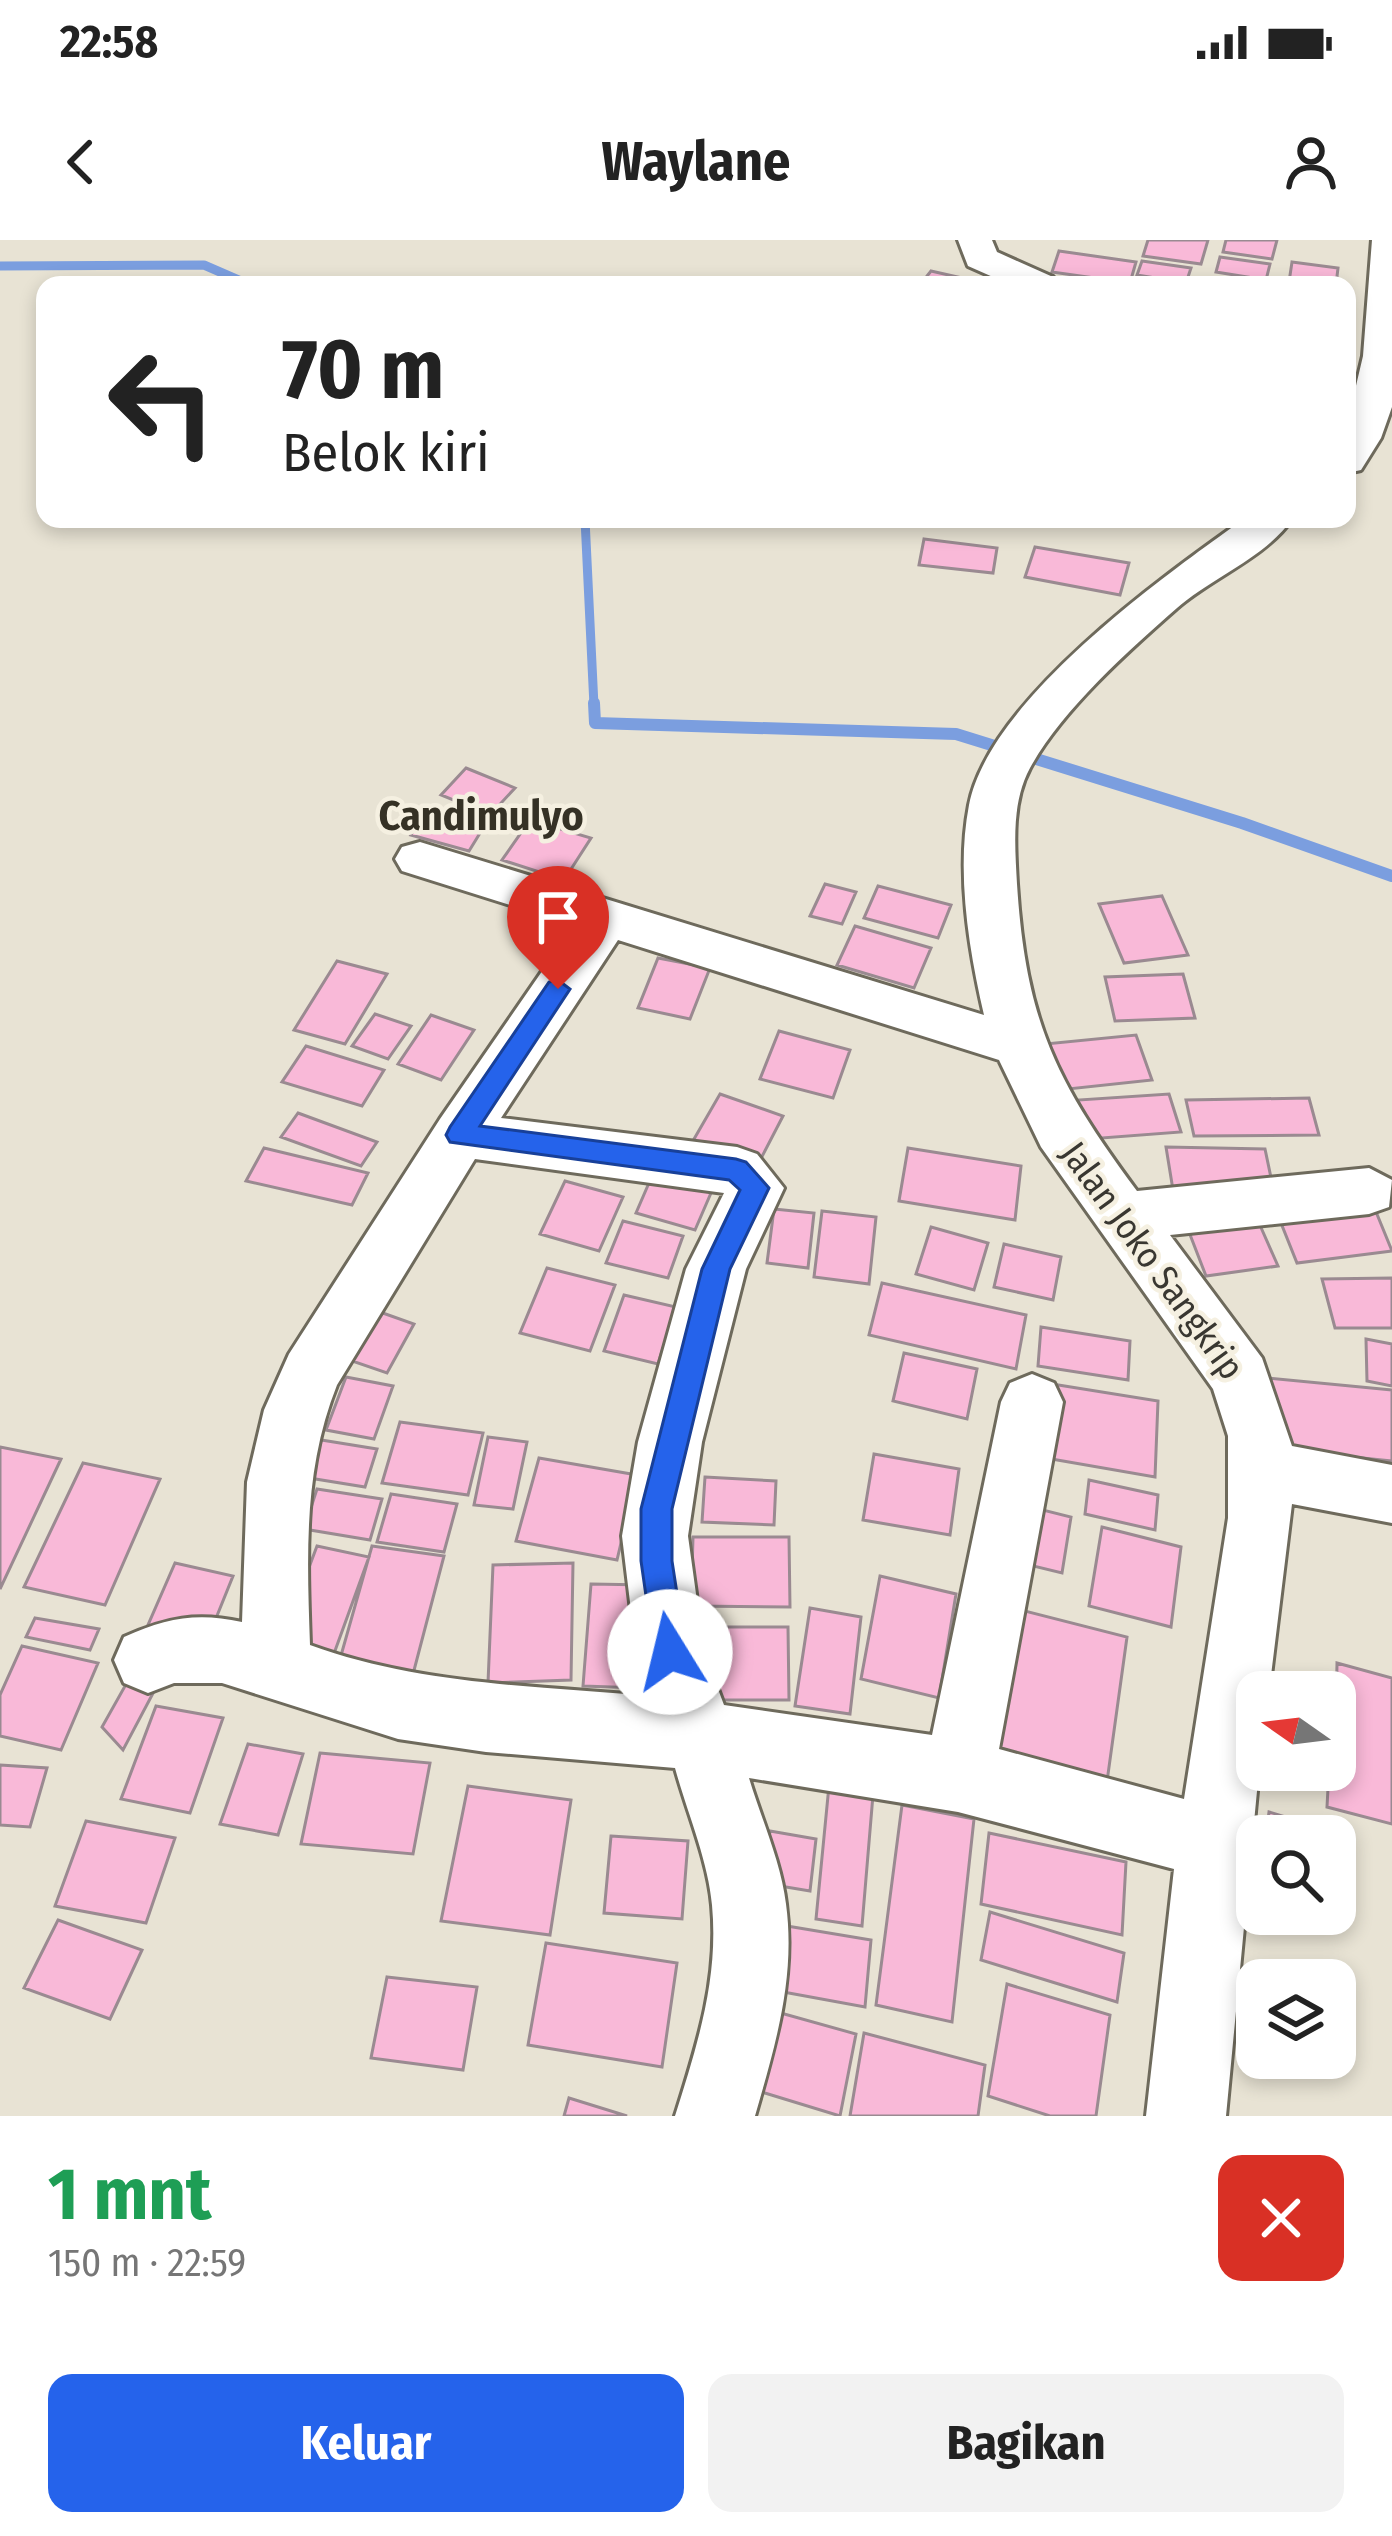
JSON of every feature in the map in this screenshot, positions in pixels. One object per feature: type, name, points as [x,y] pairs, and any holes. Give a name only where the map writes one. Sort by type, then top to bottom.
[{"type":"street","points":[[975,240],[981,258],[1020,276]]},
{"type":"street","points":[[1356,446],[1373,420],[1386,358],[1389,240]]},
{"type":"street","points":[[1356,353],[1386,358]]},
{"type":"street","name":"Jalan Joko Sangkrip","points":[[1186,2116],[1213,1843],[1229,1753],[1263,1469],[1257,1419],[1240,1377],[1061,1132],[1019,1046],[997,956],[991,905],[993,804],[1004,771],[1039,717],[1163,597],[1259,528]]},
{"type":"street","points":[[420,859],[1019,1046]]},
{"type":"street","points":[[278,1667],[273,1496],[292,1413],[311,1373],[460,1135],[607,916]]},
{"type":"street","points":[[460,1135],[736,1170],[755,1188],[716,1269],[656,1509],[656,1561],[670,1652],[742,1866],[751,1961],[745,2015],[717,2115]]},
{"type":"street","points":[[1125,1216],[1370,1191]]},
{"type":"street","points":[[959,1776],[1032,1402]]},
{"type":"street","points":[[1263,1469],[1392,1494]]},
{"type":"street","points":[[148,1660],[164,1648],[180,1646],[278,1667],[356,1695],[494,1719],[702,1737],[959,1776],[1213,1843]]},
{"type":"building","points":[[1148,240],[1208,240],[1201,264],[1143,256]]},
{"type":"building","points":[[1226,240],[1277,240],[1272,259],[1223,252]]},
{"type":"building","points":[[1059,251],[1136,262],[1132,276],[1052,272]]},
{"type":"building","points":[[1220,257],[1270,264],[1267,276],[1216,272]]},
{"type":"building","points":[[1142,261],[1191,268],[1188,276],[1137,275]]},
{"type":"building","points":[[1292,262],[1338,268],[1337,276],[1290,276]]},
{"type":"building","points":[[924,539],[997,548],[993,573],[919,565]]},
{"type":"building","points":[[1035,547],[1129,563],[1120,595],[1025,577]]},
{"type":"building","points":[[466,768],[515,788],[490,815],[441,795]]},
{"type":"building","points":[[428,810],[485,825],[469,851],[411,835]]},
{"type":"building","points":[[530,820],[591,838],[564,880],[502,860]]},
{"type":"building","points":[[825,884],[856,892],[842,924],[810,916]]},
{"type":"building","points":[[878,886],[951,905],[938,938],[864,918]]},
{"type":"building","points":[[1162,896],[1188,955],[1124,963],[1099,904]]},
{"type":"building","points":[[855,926],[931,948],[914,988],[837,965]]},
{"type":"building","points":[[658,958],[710,968],[690,1019],[638,1008]]},
{"type":"building","points":[[337,961],[387,974],[345,1044],[294,1030]]},
{"type":"building","points":[[1183,974],[1195,1018],[1115,1021],[1105,977]]},
{"type":"building","points":[[375,1014],[411,1026],[388,1059],[352,1046]]},
{"type":"building","points":[[431,1015],[474,1030],[441,1080],[398,1064]]},
{"type":"building","points":[[779,1031],[850,1050],[833,1098],[760,1079]]},
{"type":"building","points":[[1136,1035],[1152,1080],[1059,1090],[1045,1044]]},
{"type":"building","points":[[306,1046],[384,1070],[362,1106],[282,1082]]},
{"type":"building","points":[[720,1094],[783,1116],[755,1170],[690,1146]]},
{"type":"building","points":[[1169,1094],[1181,1132],[1089,1139],[1078,1100]]},
{"type":"building","points":[[1309,1098],[1319,1135],[1194,1136],[1186,1100]]},
{"type":"building","points":[[298,1113],[377,1142],[361,1166],[281,1137]]},
{"type":"building","points":[[1166,1147],[1265,1149],[1274,1192],[1173,1190]]},
{"type":"building","points":[[264,1148],[368,1173],[352,1205],[246,1181]]},
{"type":"building","points":[[908,1148],[1021,1166],[1015,1220],[899,1201]]},
{"type":"building","points":[[655,1169],[714,1186],[695,1230],[636,1213]]},
{"type":"building","points":[[565,1181],[623,1197],[599,1251],[540,1234]]},
{"type":"building","points":[[1372,1202],[1392,1251],[1297,1263],[1277,1213]]},
{"type":"building","points":[[774,1209],[814,1213],[808,1268],[767,1263]]},
{"type":"building","points":[[822,1211],[876,1217],[869,1284],[814,1277]]},
{"type":"building","points":[[623,1221],[683,1236],[668,1278],[606,1263]]},
{"type":"building","points":[[1259,1223],[1278,1266],[1206,1276],[1189,1232]]},
{"type":"building","points":[[931,1227],[988,1243],[974,1290],[916,1274]]},
{"type":"building","points":[[1004,1244],[1061,1257],[1053,1300],[994,1287]]},
{"type":"building","points":[[547,1268],[615,1285],[590,1351],[520,1333]]},
{"type":"building","points":[[1392,1278],[1392,1328],[1335,1328],[1322,1279]]},
{"type":"building","points":[[882,1283],[1026,1315],[1016,1369],[869,1335]]},
{"type":"building","points":[[624,1295],[676,1307],[658,1364],[604,1351]]},
{"type":"building","points":[[380,1312],[414,1324],[387,1373],[352,1361]]},
{"type":"building","points":[[1041,1327],[1130,1341],[1128,1380],[1038,1366]]},
{"type":"building","points":[[1366,1339],[1392,1344],[1392,1386],[1367,1381]]},
{"type":"building","points":[[904,1353],[977,1369],[967,1419],[893,1401]]},
{"type":"building","points":[[346,1377],[393,1386],[374,1439],[326,1430]]},
{"type":"building","points":[[1268,1378],[1392,1390],[1392,1461],[1274,1449]]},
{"type":"building","points":[[1046,1383],[1158,1401],[1155,1477],[1040,1457]]},
{"type":"building","points":[[400,1422],[483,1433],[468,1495],[382,1483]]},
{"type":"building","points":[[488,1437],[527,1442],[513,1509],[474,1505]]},
{"type":"building","points":[[309,1438],[377,1449],[365,1487],[297,1476]]},
{"type":"building","points":[[0,1447],[61,1459],[0,1589]]},
{"type":"building","points":[[874,1454],[959,1469],[950,1535],[863,1520]]},
{"type":"building","points":[[539,1458],[637,1475],[617,1560],[516,1541]]},
{"type":"building","points":[[83,1463],[160,1479],[105,1605],[24,1587]]},
{"type":"building","points":[[705,1477],[776,1481],[774,1525],[702,1522]]},
{"type":"building","points":[[1089,1480],[1158,1495],[1155,1530],[1085,1514]]},
{"type":"building","points":[[317,1489],[382,1499],[370,1540],[304,1529]]},
{"type":"building","points":[[391,1494],[457,1504],[444,1552],[377,1542]]},
{"type":"building","points":[[1015,1503],[1071,1517],[1062,1573],[1005,1559]]},
{"type":"building","points":[[1102,1527],[1181,1547],[1171,1627],[1089,1606]]},
{"type":"building","points":[[693,1537],[789,1537],[790,1607],[691,1606]]},
{"type":"building","points":[[317,1546],[369,1557],[332,1659],[279,1648]]},
{"type":"building","points":[[372,1546],[444,1556],[412,1678],[338,1666]]},
{"type":"building","points":[[175,1563],[233,1576],[208,1638],[148,1625]]},
{"type":"building","points":[[573,1563],[571,1680],[488,1683],[493,1565]]},
{"type":"building","points":[[880,1576],[956,1594],[939,1698],[861,1679]]},
{"type":"building","points":[[591,1584],[646,1585],[640,1688],[583,1686]]},
{"type":"building","points":[[1001,1605],[1127,1637],[1105,1796],[973,1761]]},
{"type":"building","points":[[810,1608],[861,1617],[850,1714],[795,1706]]},
{"type":"building","points":[[35,1618],[99,1629],[90,1650],[26,1637]]},
{"type":"building","points":[[702,1627],[788,1627],[789,1700],[702,1700]]},
{"type":"building","points":[[22,1646],[98,1663],[61,1750],[0,1736],[0,1695]]},
{"type":"building","points":[[1337,1663],[1392,1678],[1392,1824],[1327,1807],[1328,1791],[1356,1791],[1356,1671],[1337,1671]]},
{"type":"building","points":[[134,1670],[160,1680],[123,1750],[102,1727]]},
{"type":"building","points":[[156,1706],[223,1718],[190,1813],[121,1799]]},
{"type":"building","points":[[248,1744],[303,1754],[278,1835],[220,1824]]},
{"type":"building","points":[[320,1753],[430,1763],[413,1854],[301,1844]]},
{"type":"building","points":[[0,1765],[47,1768],[30,1827],[0,1825]]},
{"type":"building","points":[[831,1765],[875,1771],[862,1926],[816,1919]]},
{"type":"building","points":[[468,1786],[571,1800],[550,1935],[441,1921]]},
{"type":"building","points":[[902,1805],[974,1819],[952,2022],[876,2005]]},
{"type":"building","points":[[86,1821],[175,1838],[146,1923],[55,1906]]},
{"type":"building","points":[[770,1831],[816,1839],[810,1891],[762,1883]]},
{"type":"building","points":[[989,1833],[1126,1862],[1122,1935],[981,1904]]},
{"type":"building","points":[[611,1836],[688,1841],[682,1919],[604,1913]]},
{"type":"building","points":[[990,1912],[1124,1953],[1117,2002],[981,1960]]},
{"type":"building","points":[[58,1920],[142,1950],[110,2019],[24,1988]]},
{"type":"building","points":[[775,1924],[871,1940],[865,2007],[767,1989]]},
{"type":"building","points":[[546,1943],[677,1963],[662,2067],[528,2045]]},
{"type":"building","points":[[387,1977],[477,1987],[463,2070],[371,2058]]},
{"type":"building","points":[[1007,1984],[1110,2015],[1096,2116],[1050,2116],[988,2096]]},
{"type":"building","points":[[770,2010],[856,2034],[840,2116],[752,2089]]},
{"type":"building","points":[[864,2033],[985,2065],[978,2116],[850,2116]]},
{"type":"building","points":[[569,2098],[627,2116],[564,2116]]},
{"type":"waterway","points":[[0,266],[204,265],[229,276]]},
{"type":"waterway","points":[[585,528],[594,706]]},
{"type":"waterway","points":[[594,703],[595,723],[956,734],[1242,823],[1392,876]]},
{"type":"district","name":"Candimulyo","points":[[481,815]]},
{"type":"route","points":[[558,989],[460,1135],[736,1170],[755,1188],[716,1269],[656,1509],[656,1561],[670,1652]]}]
